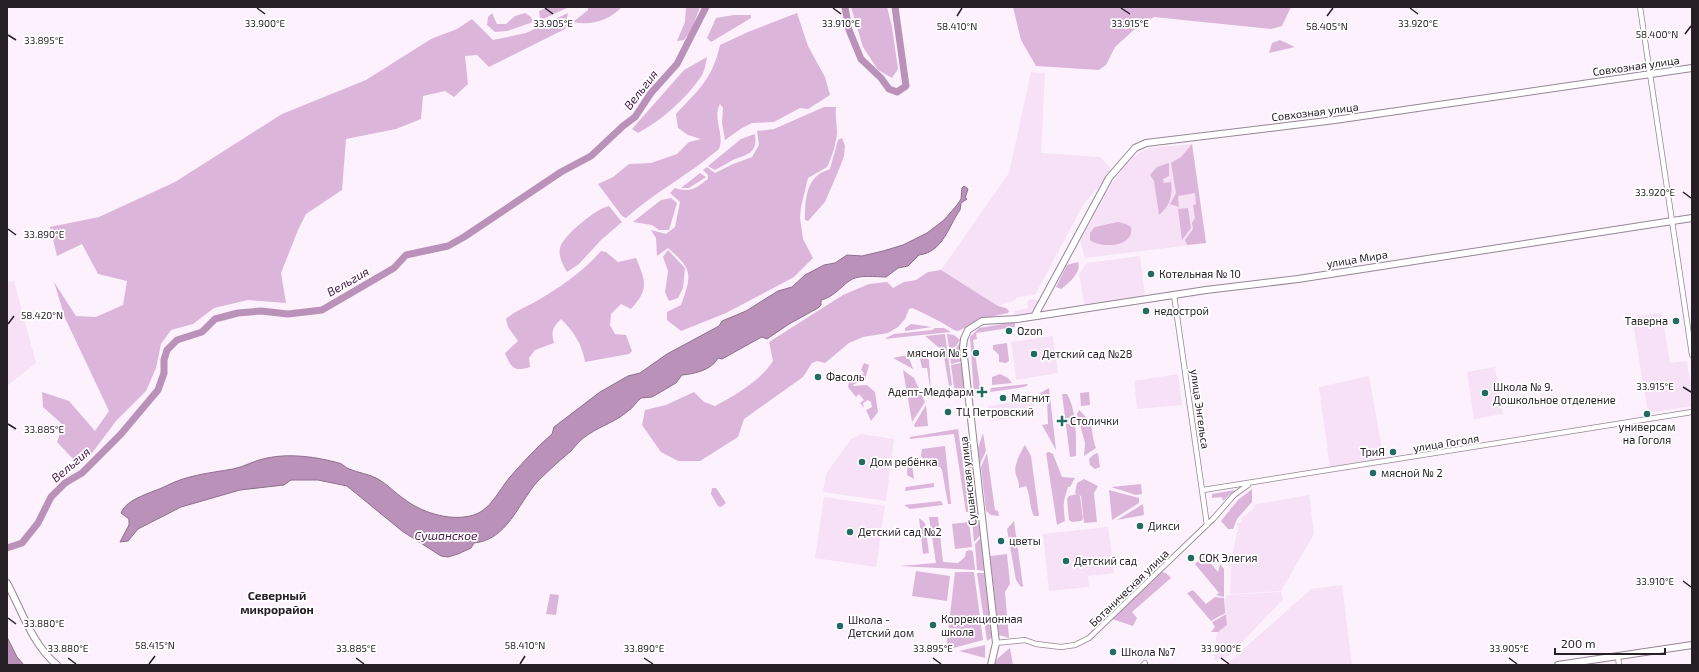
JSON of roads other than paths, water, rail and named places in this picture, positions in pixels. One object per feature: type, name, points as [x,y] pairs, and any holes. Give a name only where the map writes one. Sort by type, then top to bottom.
[{"type":"main road","name":"Совхозная улица","points":[[1036,315],[1109,178],[1135,148],[1146,143],[1335,120],[1692,68]]},
{"type":"main road","name":"улица Мира","points":[[1024,317],[1298,279],[1692,218]]},
{"type":"main road","name":"Сушанская улица","points":[[991,665],[996,643],[963,347],[966,334],[974,325],[982,322],[1024,317]]},
{"type":"main road","points":[[7,583],[34,638],[41,648],[58,665]]},
{"type":"main road","points":[[1558,665],[1692,645]]},
{"type":"street","points":[[1640,7],[1692,355]]},
{"type":"street","name":"улица Энгельса","points":[[1174,295],[1207,525]]},
{"type":"street","name":"улица Гоголя","points":[[1203,490],[1249,484],[1692,412]]},
{"type":"street","name":"Ботаническая улица","points":[[996,643],[1025,640],[1036,644],[1061,647],[1075,645],[1089,638],[1207,525],[1234,495],[1249,484]]},
{"type":"street","points":[[1618,657],[1619,665]]},
{"type":"water","name":"Сушанское","points":[[964,186],[968,189],[965,198],[967,199],[961,203],[960,210],[944,238],[934,249],[919,255],[908,266],[898,268],[886,277],[857,277],[849,281],[833,295],[821,300],[821,305],[818,308],[789,324],[767,339],[762,337],[722,359],[718,358],[712,366],[692,374],[682,375],[676,383],[652,397],[641,398],[624,415],[586,436],[554,466],[537,482],[511,520],[495,535],[474,543],[471,548],[458,554],[448,557],[441,556],[402,531],[347,486],[318,480],[291,480],[284,485],[240,490],[181,507],[138,529],[128,541],[120,542],[129,525],[129,519],[121,513],[129,503],[140,496],[182,479],[237,468],[263,459],[285,456],[303,456],[340,464],[349,469],[378,479],[411,504],[435,514],[462,517],[477,514],[488,506],[515,471],[552,434],[554,427],[600,392],[628,376],[640,373],[667,354],[719,326],[722,321],[746,311],[778,291],[792,287],[805,275],[824,265],[835,263],[847,255],[862,256],[903,245],[927,233],[944,220],[957,205],[961,199],[962,188]]},
{"type":"water","points":[[7,637],[17,657],[24,665],[7,665]]},
{"type":"waterway","name":"Вельгия","points":[[7,548],[22,543],[38,523],[51,497],[65,483],[82,473],[121,434],[158,390],[164,373],[164,360],[167,350],[177,340],[202,332],[215,319],[238,313],[261,311],[288,314],[322,310],[394,268],[406,255],[448,246],[464,237],[561,172],[591,156],[623,126],[635,117],[651,93],[677,64],[706,7]]},
{"type":"waterway","name":"Вельгия","points":[[845,7],[849,30],[861,59],[881,78],[889,89],[897,92],[906,86],[895,7]]},
{"type":"place","name":"Котельная № 10","points":[[1151,274]]},
{"type":"place","name":"недострой","points":[[1146,311]]},
{"type":"place","name":"Таверна","points":[[1676,321]]},
{"type":"place","name":"Ozon","points":[[1009,331]]},
{"type":"place","name":"мясной № 5","points":[[976,353]]},
{"type":"place","name":"Детский сад №28","points":[[1034,354]]},
{"type":"place","name":"Фасоль","points":[[818,377]]},
{"type":"place","name":"Адепт-Медфарм","points":[[982,392]]},
{"type":"place","name":"Школа № 9. Дошкольное отделение","points":[[1485,393]]},
{"type":"place","name":"Магнит","points":[[1003,398]]},
{"type":"place","name":"ТЦ Петровский","points":[[948,412]]},
{"type":"place","name":"универсам на Гоголя","points":[[1647,414]]},
{"type":"place","name":"Столички","points":[[1062,421]]},
{"type":"place","name":"ТриЯ","points":[[1393,452]]},
{"type":"place","name":"Дом ребёнка","points":[[862,462]]},
{"type":"place","name":"мясной № 2","points":[[1373,473]]},
{"type":"place","name":"Дикси","points":[[1140,526]]},
{"type":"place","name":"Детский сад №2","points":[[850,532]]},
{"type":"place","name":"цветы","points":[[1001,541]]},
{"type":"place","name":"СОК Элегия","points":[[1191,558]]},
{"type":"place","name":"Детский сад","points":[[1066,561]]},
{"type":"place","name":"Коррекционная школа","points":[[933,625]]},
{"type":"place","name":"Школа - Детский дом","points":[[840,626]]},
{"type":"place","name":"Школа №7","points":[[1113,652]]},
{"type":"district","name":"Северный микрорайон","points":[[277,603]]}]
